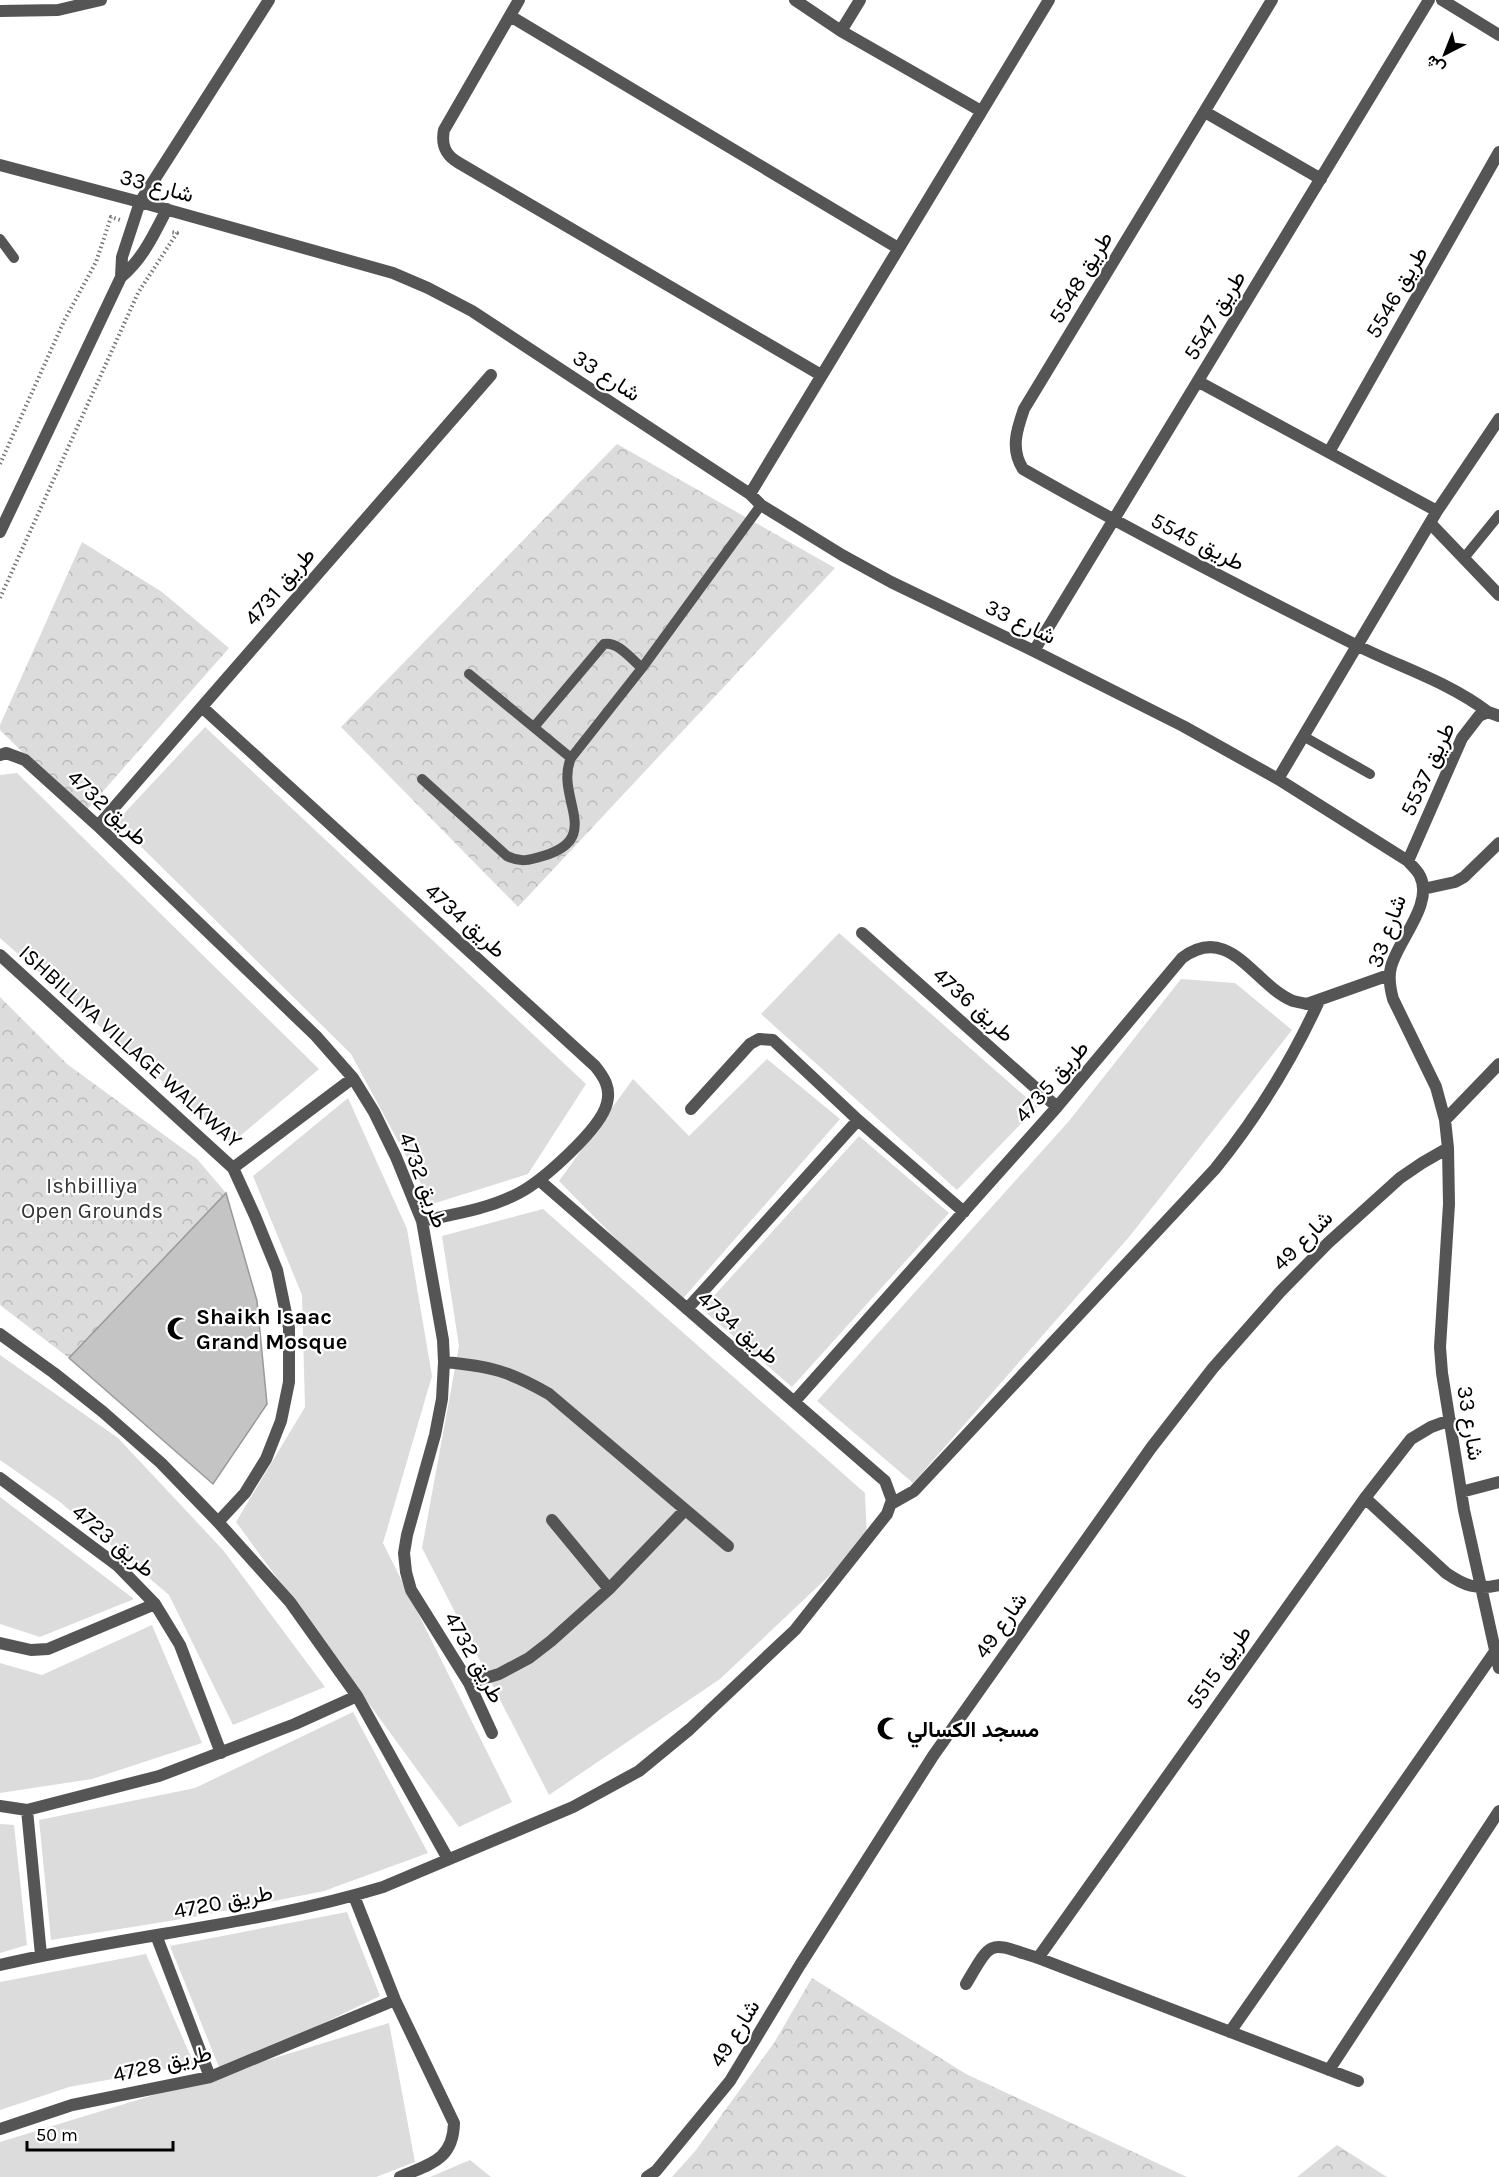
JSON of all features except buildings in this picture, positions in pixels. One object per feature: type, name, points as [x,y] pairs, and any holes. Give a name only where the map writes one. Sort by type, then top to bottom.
[{"type":"street","points":[[0,11],[58,10],[101,0]]},
{"type":"street","points":[[121,277],[122,257],[140,202],[269,0]]},
{"type":"street","points":[[519,0],[444,130],[443,145],[451,158],[822,375]]},
{"type":"street","points":[[795,0],[841,31],[981,111]]},
{"type":"street","points":[[841,31],[860,0]]},
{"type":"street","points":[[750,494],[1049,0]]},
{"type":"street","name":"طريق 5548","points":[[1023,469],[1016,459],[1015,449],[1024,409],[1272,0]]},
{"type":"street","name":"طريق 5547","points":[[1034,651],[1429,0]]},
{"type":"street","points":[[1442,0],[1499,35]]},
{"type":"street","points":[[510,16],[898,248]]},
{"type":"street","points":[[1205,112],[1321,179]]},
{"type":"street","name":"طريق 5546","points":[[1329,452],[1499,152]]},
{"type":"street","name":"شارع 33","points":[[0,165],[167,209],[393,273],[428,288],[472,311],[750,494],[761,505],[842,555],[891,582],[1183,726],[1278,779],[1408,861],[1420,876],[1423,889],[1421,904],[1396,955],[1389,975],[1389,988],[1436,1087],[1445,1120],[1449,1204],[1440,1347],[1442,1373],[1464,1510],[1499,1668]]},
{"type":"street","points":[[0,532],[121,277],[143,253],[167,209]]},
{"type":"street","name":"طريق 4731","points":[[98,826],[491,375]]},
{"type":"street","points":[[1198,382],[1437,511]]},
{"type":"street","points":[[1278,779],[1437,511],[1499,419]]},
{"type":"street","name":"طريق 5545","points":[[1023,469],[1113,520],[1357,646],[1449,687],[1493,714]]},
{"type":"street","points":[[1430,523],[1499,595]]},
{"type":"street","name":"طريق 4734","points":[[202,707],[578,1050],[604,1077],[608,1097],[601,1116],[566,1158],[539,1180],[519,1193],[496,1203],[422,1221]]},
{"type":"street","name":"طريق 5537","points":[[1408,861],[1462,738],[1479,716],[1493,714]]},
{"type":"street","name":"طريق 4732","points":[[0,755],[6,753],[25,760],[98,826],[316,1036],[353,1078],[374,1112],[396,1157],[422,1221],[440,1318],[444,1362],[442,1399],[435,1435],[407,1535],[404,1553],[406,1572],[411,1590],[469,1683],[492,1733]]},
{"type":"street","points":[[1423,889],[1455,882],[1464,877],[1499,843]]},
{"type":"street","name":"طريق 4736","points":[[862,933],[1057,1107]]},
{"type":"street","name":"طريق 4735","points":[[794,1402],[1057,1107],[1182,958],[1201,947],[1212,946],[1230,952],[1282,994],[1293,1001],[1306,1004],[1389,975]]},
{"type":"street","name":"ISHBILLIYA VILLAGE WALKWAY","points":[[0,955],[233,1168],[277,1270],[289,1328],[290,1382],[281,1422],[266,1459],[245,1492],[218,1522]]},
{"type":"street","points":[[0,1334],[103,1412],[161,1463],[290,1602],[357,1695],[448,1859],[573,1807],[639,1771],[690,1729],[795,1630],[887,1514],[891,1504],[914,1491],[1215,1169],[1273,1088],[1319,1001]]},
{"type":"street","points":[[690,1109],[750,1044],[759,1039],[773,1040],[858,1119],[964,1212]]},
{"type":"street","points":[[1445,1120],[1499,1064]]},
{"type":"street","name":"ISHBILLIYA VILLAGE WALKWAY","points":[[233,1168],[353,1078]]},
{"type":"street","points":[[687,1309],[858,1119]]},
{"type":"street","name":"شارع 49","points":[[647,2177],[656,2171],[730,2081],[800,1965],[933,1756],[1151,1448],[1213,1368],[1328,1243],[1400,1178],[1448,1148]]},
{"type":"street","name":"طريق 4734","points":[[539,1180],[885,1481],[890,1491],[891,1504]]},
{"type":"street","points":[[444,1362],[481,1365],[508,1373],[549,1394],[728,1546]]},
{"type":"street","name":"طريق 5515","points":[[1038,1958],[1365,1498],[1411,1439],[1431,1427],[1450,1420]]},
{"type":"street","name":"طريق 4723","points":[[0,1478],[118,1566],[155,1604],[180,1645],[221,1753]]},
{"type":"street","points":[[1461,1492],[1499,1482]]},
{"type":"street","points":[[1365,1498],[1446,1573],[1461,1583],[1482,1589],[1499,1585]]},
{"type":"street","points":[[469,1683],[499,1674],[529,1658],[609,1589],[686,1510]]},
{"type":"street","points":[[552,1520],[609,1589]]},
{"type":"street","points":[[0,1643],[30,1650],[48,1648],[155,1604]]},
{"type":"street","points":[[1230,2032],[1496,1650]]},
{"type":"street","points":[[0,1806],[27,1810],[159,1776],[295,1724],[357,1695]]},
{"type":"street","points":[[27,1810],[41,1955]]},
{"type":"street","points":[[1329,2070],[1499,1811]]},
{"type":"street","name":"طريق 4720","points":[[0,1965],[41,1955],[309,1907],[383,1887],[448,1859]]},
{"type":"street","points":[[354,1896],[395,2000],[454,2123],[453,2136],[444,2155],[437,2162],[400,2177]]},
{"type":"street","points":[[156,1935],[210,2077]]},
{"type":"street","points":[[966,1984],[983,1955],[994,1946],[1001,1946],[1038,1958],[1358,2081]]},
{"type":"street","name":"طريق 4728","points":[[0,2129],[72,2104],[210,2077],[395,2000]]},
{"type":"lane","points":[[0,239],[14,258]]},
{"type":"lane","points":[[422,779],[507,856],[521,861],[530,860],[565,847],[574,833],[575,817],[566,782],[571,758],[642,668],[761,505]]},
{"type":"lane","points":[[1464,558],[1499,515]]},
{"type":"lane","points":[[534,727],[604,644],[615,645],[642,668]]},
{"type":"lane","points":[[469,674],[571,758]]},
{"type":"lane","points":[[1303,736],[1370,774]]},
{"type":"green space","points":[[617,444],[835,568],[518,907],[341,727]]},
{"type":"green space","points":[[82,542],[162,592],[229,648],[84,813],[0,730],[0,725]]},
{"type":"green space","points":[[205,727],[586,1084],[528,1174],[432,1204],[351,1054],[116,822]]},
{"type":"green space","points":[[17,773],[319,1069],[232,1143],[0,938],[0,775]]},
{"type":"green space","points":[[839,933],[1037,1107],[957,1190],[761,1014]]},
{"type":"green space","points":[[1181,979],[1235,983],[1292,1030],[1129,1237],[913,1483],[817,1401],[1069,1121]]},
{"type":"green space","name":"Ishbilliya Open Grounds","points":[[0,997],[67,1064],[197,1159],[226,1193],[69,1358],[0,1305]]},
{"type":"green space","points":[[767,1059],[840,1119],[679,1303],[559,1181],[633,1079],[689,1136]]},
{"type":"green space","points":[[348,1098],[407,1229],[432,1376],[383,1543],[512,1802],[459,1827],[236,1522],[305,1407],[302,1295],[253,1176]]},
{"type":"green space","points":[[859,1136],[949,1213],[792,1387],[702,1309]]},
{"type":"green space","points":[[543,1209],[865,1493],[867,1540],[720,1679],[549,1795],[422,1548],[459,1346],[442,1236]]},
{"type":"green space","points":[[0,1355],[118,1438],[223,1550],[325,1687],[233,1725],[169,1595],[60,1502],[0,1460]]},
{"type":"green space","points":[[0,1497],[134,1599],[40,1637],[0,1624]]},
{"type":"green space","points":[[152,1625],[202,1743],[92,1779],[0,1793],[0,1663],[42,1675]]},
{"type":"green space","points":[[353,1712],[428,1853],[324,1891],[188,1918],[51,1940],[39,1820],[195,1788]]},
{"type":"green space","points":[[0,1824],[14,1825],[27,1945],[0,1953]]},
{"type":"green space","points":[[347,1912],[380,1996],[221,2072],[170,1946]]},
{"type":"green space","points":[[146,1954],[194,2064],[69,2087],[0,2110],[0,1982]]},
{"type":"green space","points":[[812,1978],[966,2074],[1187,2177],[672,2177],[696,2150],[774,2043]]},
{"type":"green space","points":[[389,2023],[415,2162],[376,2177],[0,2177],[0,2142]]},
{"type":"green space","points":[[1337,2145],[1387,2177],[1297,2177]]},
{"type":"green space","points":[[470,2160],[491,2177],[430,2177]]},
{"type":"place","name":"Shaikh Isaac Grand Mosque","points":[[178,1329]]},
{"type":"place","name":"مسجد الكسالي","points":[[889,1729]]}]
